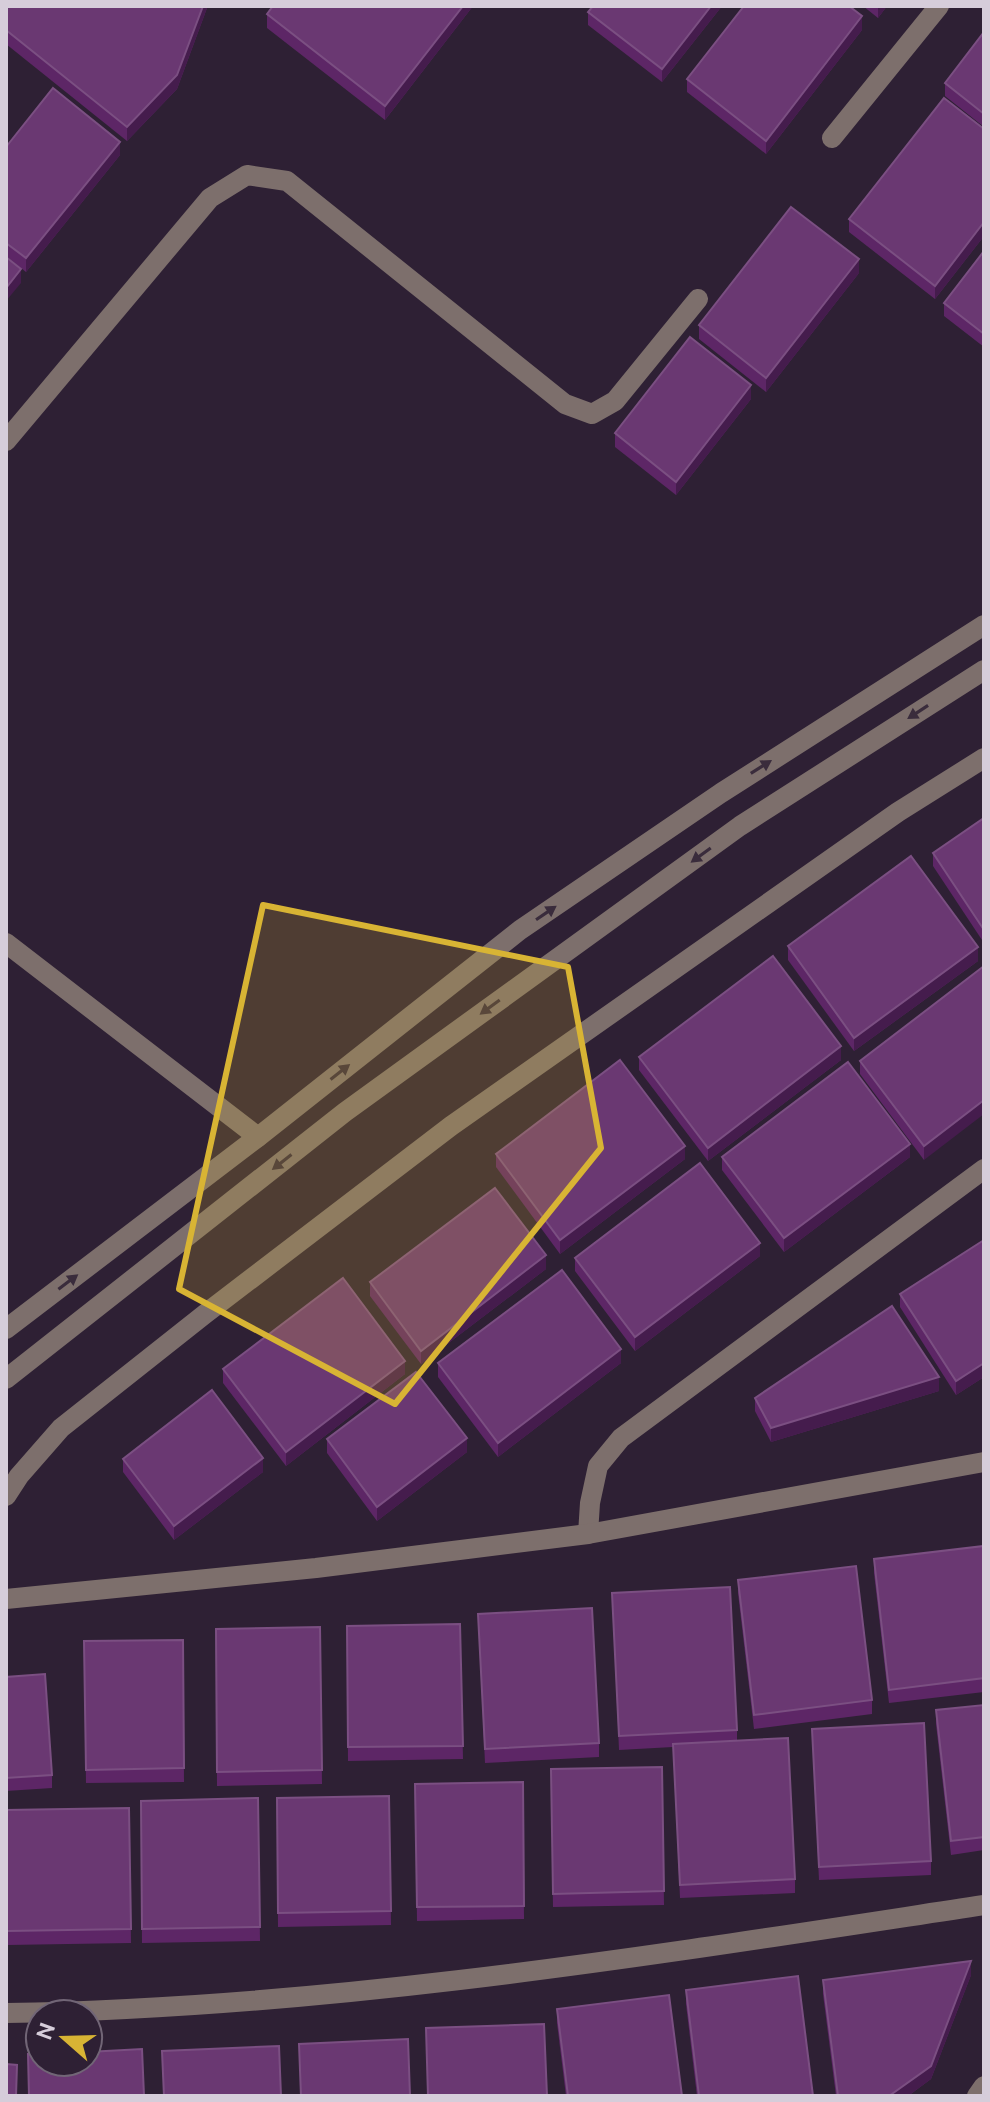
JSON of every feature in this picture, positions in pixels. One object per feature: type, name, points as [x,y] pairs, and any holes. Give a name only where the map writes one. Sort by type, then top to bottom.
[{"type":"street","points":[[832,138],[939,6]]},
{"type":"street","points":[[6,441],[210,198],[247,175],[287,181],[565,404],[592,414],[615,401],[698,299]]},
{"type":"street","points":[[6,1329],[258,1137],[520,930],[721,793],[984,625]]},
{"type":"street","points":[[6,1379],[345,1112],[740,826],[984,670]]},
{"type":"street","points":[[6,1496],[19,1476],[61,1428],[451,1126],[898,812],[984,758]]},
{"type":"street","points":[[6,943],[258,1137]]},
{"type":"street","points":[[588,1534],[590,1503],[598,1466],[621,1438],[984,1169]]},
{"type":"street","points":[[6,1599],[316,1568],[588,1534],[984,1462]]},
{"type":"street","points":[[6,2013],[68,2012],[336,1993],[620,1960],[984,1905]]},
{"type":"street","points":[[977,2096],[984,2086]]},
{"type":"highlighted area","points":[[263,905],[568,967],[601,1148],[395,1404],[179,1289]]},
{"type":"building","points":[[6,6],[203,6],[177,75],[127,127],[6,30]]},
{"type":"building","points":[[273,6],[463,6],[385,106],[267,14]]},
{"type":"building","points":[[593,6],[711,6],[662,69],[588,12]]},
{"type":"building","points":[[744,6],[849,6],[862,16],[766,141],[687,79]]},
{"type":"building","points":[[984,32],[984,114],[945,83]]},
{"type":"building","points":[[53,88],[120,142],[26,258],[6,243],[6,147]]},
{"type":"building","points":[[944,98],[984,129],[984,222],[935,286],[849,219]]},
{"type":"building","points":[[791,207],[859,259],[766,378],[699,325]]},
{"type":"building","points":[[984,251],[984,334],[944,303]]},
{"type":"building","points":[[6,257],[21,269],[6,288]]},
{"type":"building","points":[[690,337],[751,385],[676,482],[615,433]]},
{"type":"building","points":[[984,818],[984,930],[933,853]]},
{"type":"building","points":[[911,856],[978,947],[854,1038],[788,946]]},
{"type":"building","points":[[773,956],[841,1046],[708,1148],[639,1057]]},
{"type":"building","points":[[984,966],[984,1100],[924,1146],[860,1061]]},
{"type":"building","points":[[620,1060],[685,1146],[560,1240],[496,1154]]},
{"type":"building","points":[[848,1062],[910,1144],[784,1238],[722,1157]]},
{"type":"building","points":[[700,1163],[760,1243],[635,1337],[575,1258]]},
{"type":"building","points":[[495,1188],[546,1255],[421,1351],[370,1282]]},
{"type":"building","points":[[984,1240],[984,1363],[956,1381],[900,1294]]},
{"type":"building","points":[[562,1270],[621,1349],[498,1443],[438,1363]]},
{"type":"building","points":[[343,1278],[405,1361],[286,1452],[223,1369]]},
{"type":"building","points":[[892,1306],[939,1377],[771,1428],[755,1398]]},
{"type":"building","points":[[416,1372],[467,1438],[377,1507],[327,1439]]},
{"type":"building","points":[[212,1390],[263,1458],[174,1526],[123,1459]]},
{"type":"building","points":[[984,1546],[984,1678],[889,1690],[874,1559]]},
{"type":"building","points":[[856,1566],[872,1700],[754,1715],[738,1580]]},
{"type":"building","points":[[730,1587],[737,1730],[619,1736],[612,1593]]},
{"type":"building","points":[[592,1608],[599,1743],[485,1749],[478,1614]]},
{"type":"building","points":[[460,1624],[463,1746],[348,1747],[347,1626]]},
{"type":"building","points":[[320,1627],[322,1770],[217,1772],[216,1629]]},
{"type":"building","points":[[183,1640],[184,1768],[86,1770],[84,1641]]},
{"type":"building","points":[[45,1674],[52,1775],[6,1778],[6,1677]]},
{"type":"building","points":[[984,1705],[984,1837],[951,1841],[936,1710]]},
{"type":"building","points":[[924,1723],[931,1861],[819,1867],[812,1729]]},
{"type":"building","points":[[788,1738],[795,1879],[680,1885],[673,1744]]},
{"type":"building","points":[[662,1767],[664,1891],[553,1894],[551,1769]]},
{"type":"building","points":[[523,1782],[524,1906],[417,1907],[415,1784]]},
{"type":"building","points":[[389,1796],[391,1911],[278,1913],[277,1798]]},
{"type":"building","points":[[258,1798],[260,1927],[142,1929],[141,1801]]},
{"type":"building","points":[[129,1808],[131,1929],[7,1931],[6,1810]]},
{"type":"building","points":[[971,1961],[931,2066],[889,2096],[838,2096],[823,1980]]},
{"type":"building","points":[[798,1976],[813,2096],[699,2096],[686,1990]]},
{"type":"building","points":[[669,1995],[682,2096],[568,2096],[557,2009]]},
{"type":"building","points":[[544,2024],[547,2096],[428,2096],[426,2028]]},
{"type":"building","points":[[408,2039],[410,2096],[301,2096],[299,2044]]},
{"type":"building","points":[[279,2046],[281,2096],[164,2096],[162,2051]]},
{"type":"building","points":[[142,2049],[144,2096],[29,2096],[29,2078],[104,2078],[104,2051]]},
{"type":"building","points":[[6,2064],[17,2065],[16,2096],[6,2096]]}]
